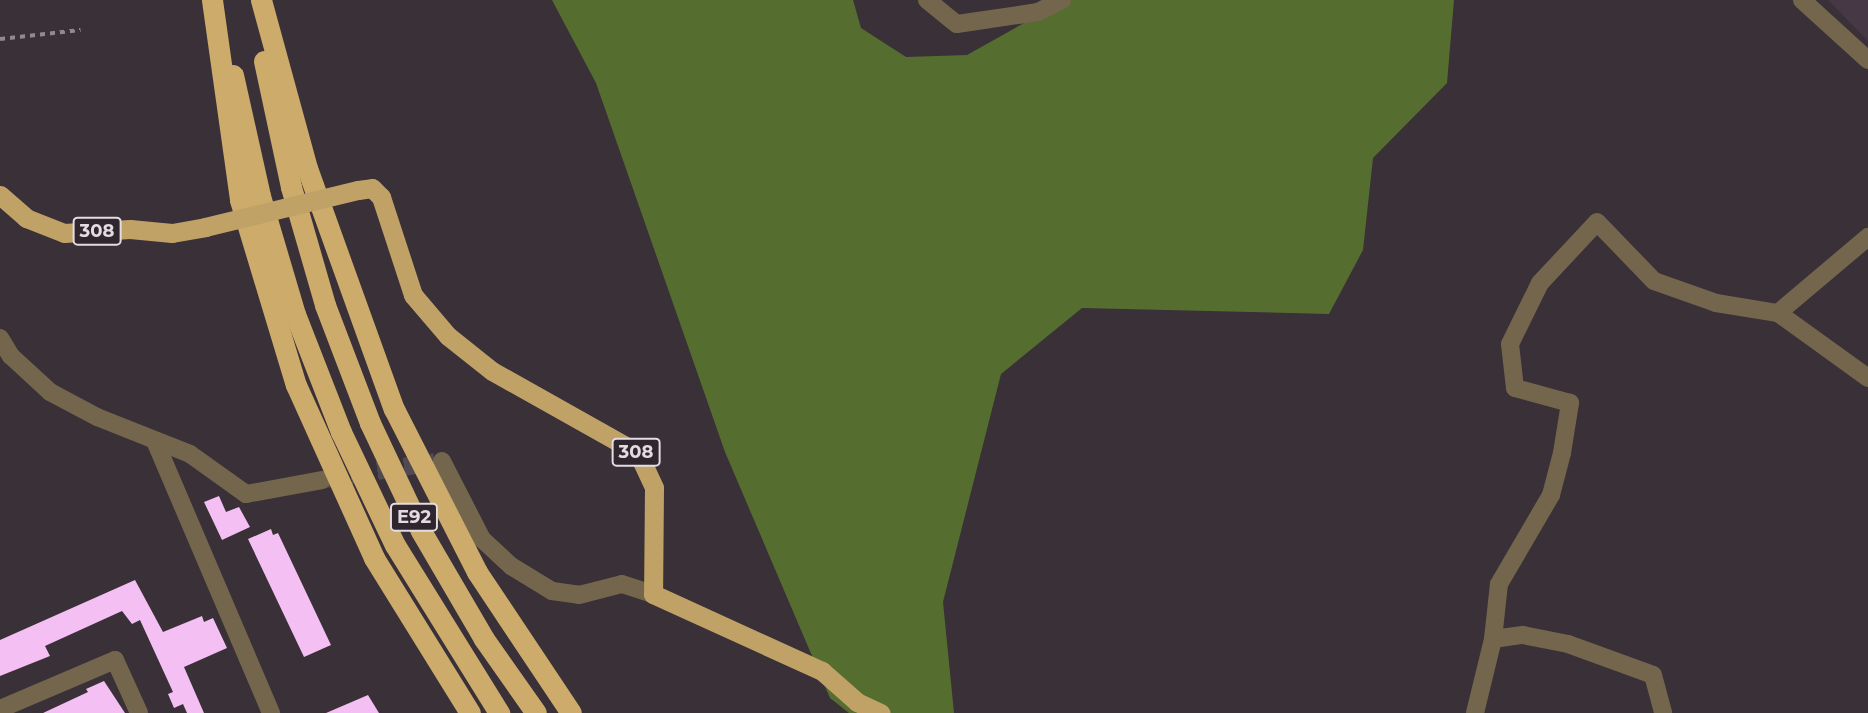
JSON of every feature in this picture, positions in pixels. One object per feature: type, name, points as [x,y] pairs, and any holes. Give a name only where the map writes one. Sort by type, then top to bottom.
[{"type":"highway","points":[[212,0],[240,200],[291,372],[319,444],[374,558],[470,713]]},
{"type":"highway","name":"E92","points":[[218,0],[260,196],[295,314],[341,432],[395,545],[460,656],[499,713]]},
{"type":"highway","name":"E92","points":[[253,0],[291,187],[325,305],[370,424],[421,531],[484,639],[536,713]]},
{"type":"highway","points":[[261,0],[307,168],[394,409],[477,572],[570,713]]},
{"type":"highway","name":"308","points":[[0,195],[26,218],[64,233],[130,229],[172,233],[372,188],[381,197],[413,295],[448,336],[492,371],[638,453],[654,488],[653,594]]},
{"type":"highway","points":[[653,594],[822,671],[857,702],[881,713]]},
{"type":"street","points":[[927,0],[957,24],[1038,12],[1062,0]]},
{"type":"street","points":[[1802,0],[1868,60]]},
{"type":"street","points":[[1475,713],[1493,639],[1499,584],[1550,495],[1570,403],[1515,388],[1510,344],[1540,283],[1577,240],[1597,222],[1654,281],[1716,303],[1778,313],[1868,378]]},
{"type":"street","points":[[1778,313],[1868,237]]},
{"type":"street","points":[[0,338],[11,356],[50,392],[155,441],[190,454],[246,494],[321,480]]},
{"type":"street","points":[[155,441],[271,713]]},
{"type":"street","points":[[442,461],[482,539],[511,566],[552,591],[579,594],[622,584],[653,594]]},
{"type":"street","points":[[1493,639],[1523,635],[1568,644],[1653,675],[1663,713]]},
{"type":"street","points":[[0,709],[115,660],[139,713]]},
{"type":"path","points":[[0,39],[80,30]]},
{"type":"shaded area","points":[[1828,0],[1868,0],[1868,41]]},
{"type":"green space","points":[[552,0],[853,0],[861,28],[906,57],[967,55],[1065,0],[1454,0],[1447,83],[1373,158],[1363,250],[1329,314],[1082,308],[1001,374],[943,602],[954,713],[849,713],[830,698],[725,452],[596,83]]},
{"type":"building","points":[[219,496],[226,512],[239,507],[250,527],[222,540],[204,502]]},
{"type":"building","points":[[271,529],[273,535],[278,533],[331,645],[304,657],[248,539]]},
{"type":"building","points":[[135,580],[163,632],[202,616],[204,622],[213,618],[227,648],[184,667],[204,713],[187,713],[183,704],[174,708],[168,694],[173,692],[140,620],[132,624],[122,611],[45,646],[50,656],[0,676],[0,640]]},
{"type":"building","points":[[104,681],[125,713],[43,713],[88,692],[86,689]]},
{"type":"building","points":[[368,695],[379,713],[326,713]]},
{"type":"tunnel","points":[[324,479],[435,462]]}]
